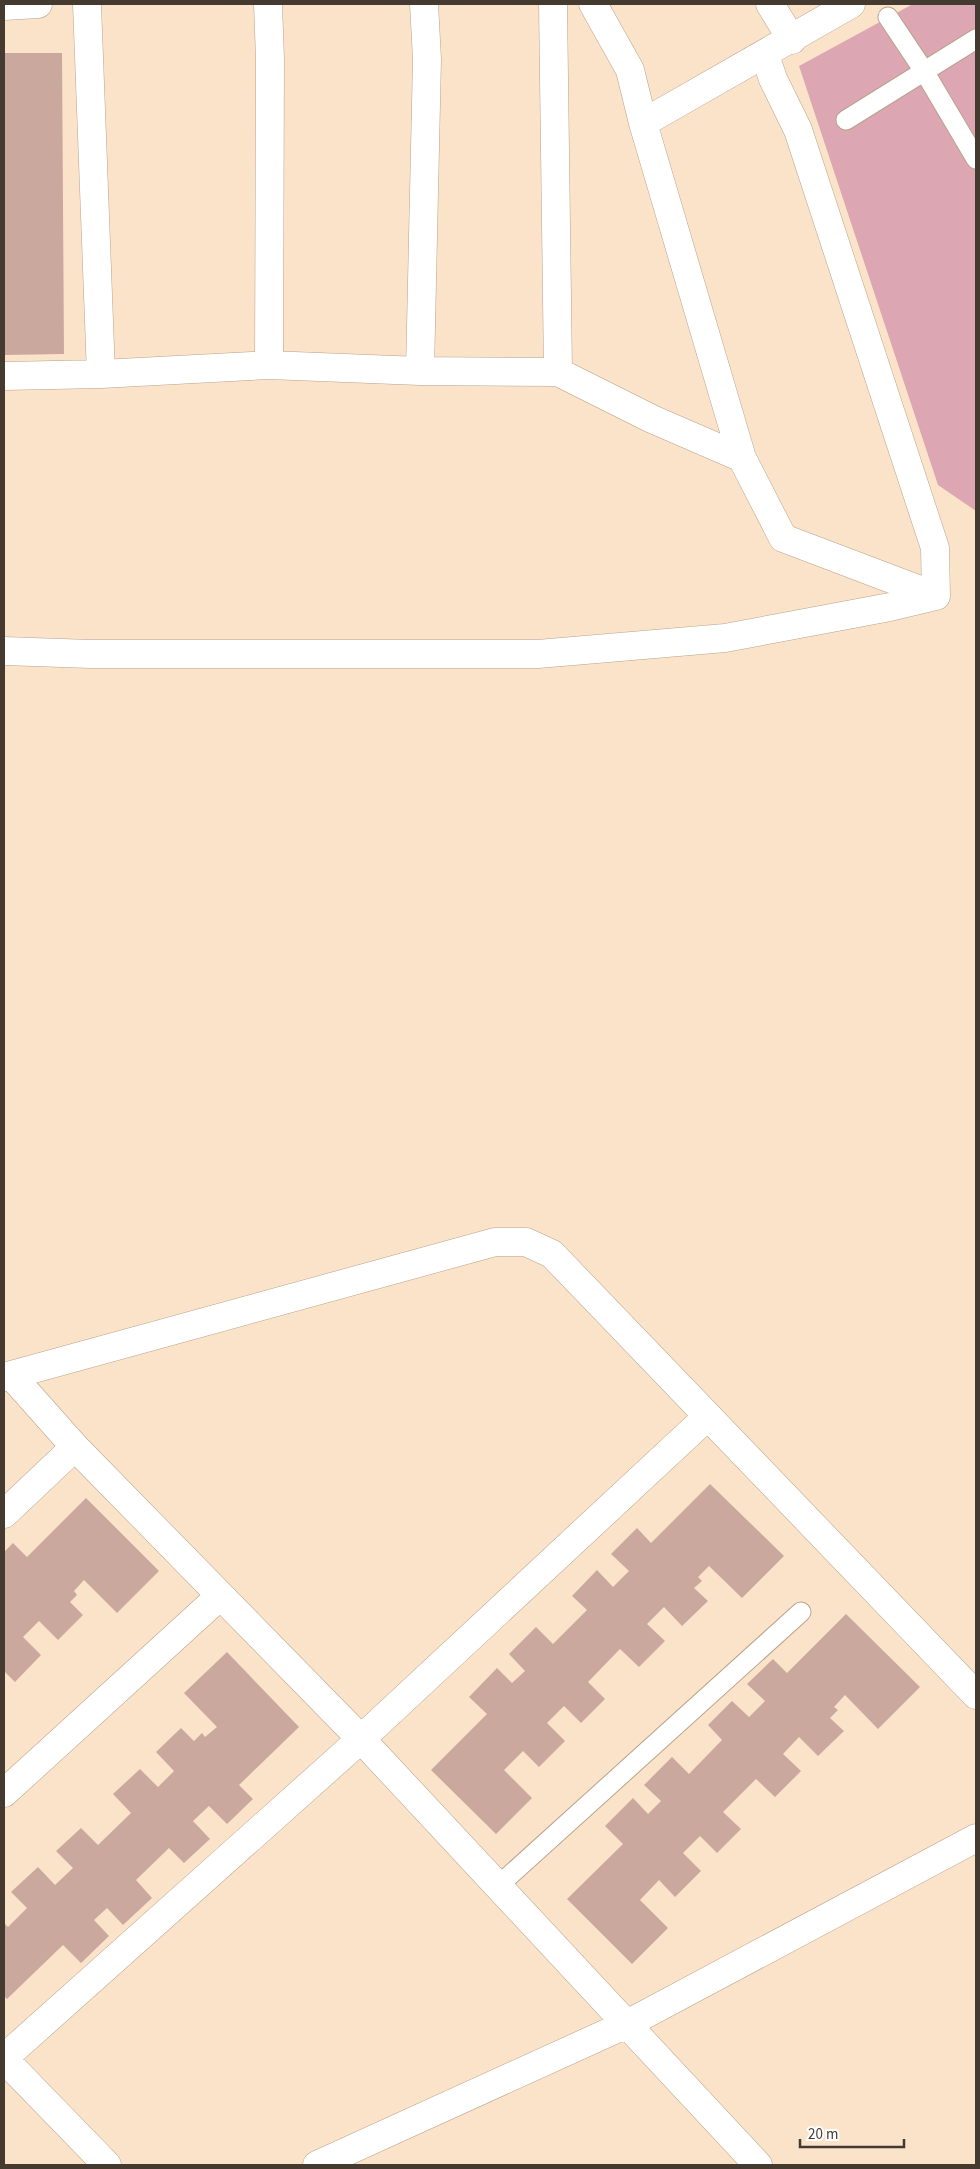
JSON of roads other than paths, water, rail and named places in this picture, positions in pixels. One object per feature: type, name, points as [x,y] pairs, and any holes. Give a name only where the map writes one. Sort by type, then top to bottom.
[{"type":"street","points":[[4,6],[38,4]]},
{"type":"street","points":[[87,4],[101,374]]},
{"type":"street","points":[[268,4],[270,59],[269,365]]},
{"type":"street","points":[[420,371],[427,59],[424,4]]},
{"type":"street","points":[[553,4],[558,372]]},
{"type":"street","points":[[593,4],[630,70],[643,123],[742,458],[783,538],[936,596]]},
{"type":"street","points":[[770,4],[792,40]]},
{"type":"street","points":[[643,123],[792,40],[851,4]]},
{"type":"street","points":[[765,54],[773,79],[798,130],[935,548],[936,596]]},
{"type":"street","points":[[4,376],[101,374],[269,365],[420,371],[558,372],[652,419],[742,458]]},
{"type":"street","points":[[4,651],[90,654],[538,654],[726,638],[890,607],[936,596]]},
{"type":"street","points":[[758,2165],[361,1739],[7,1376],[495,1242],[526,1242],[552,1254],[976,1695]]},
{"type":"street","points":[[107,2165],[4,2058],[361,1739],[708,1416]]},
{"type":"street","points":[[4,1514],[75,1447]]},
{"type":"street","points":[[4,1793],[220,1596]]},
{"type":"street","points":[[316,2165],[627,2024],[976,1838]]},
{"type":"lane","points":[[888,17],[924,71],[976,159]]},
{"type":"lane","points":[[846,120],[976,38]]},
{"type":"lane","points":[[498,1886],[801,1612]]}]
